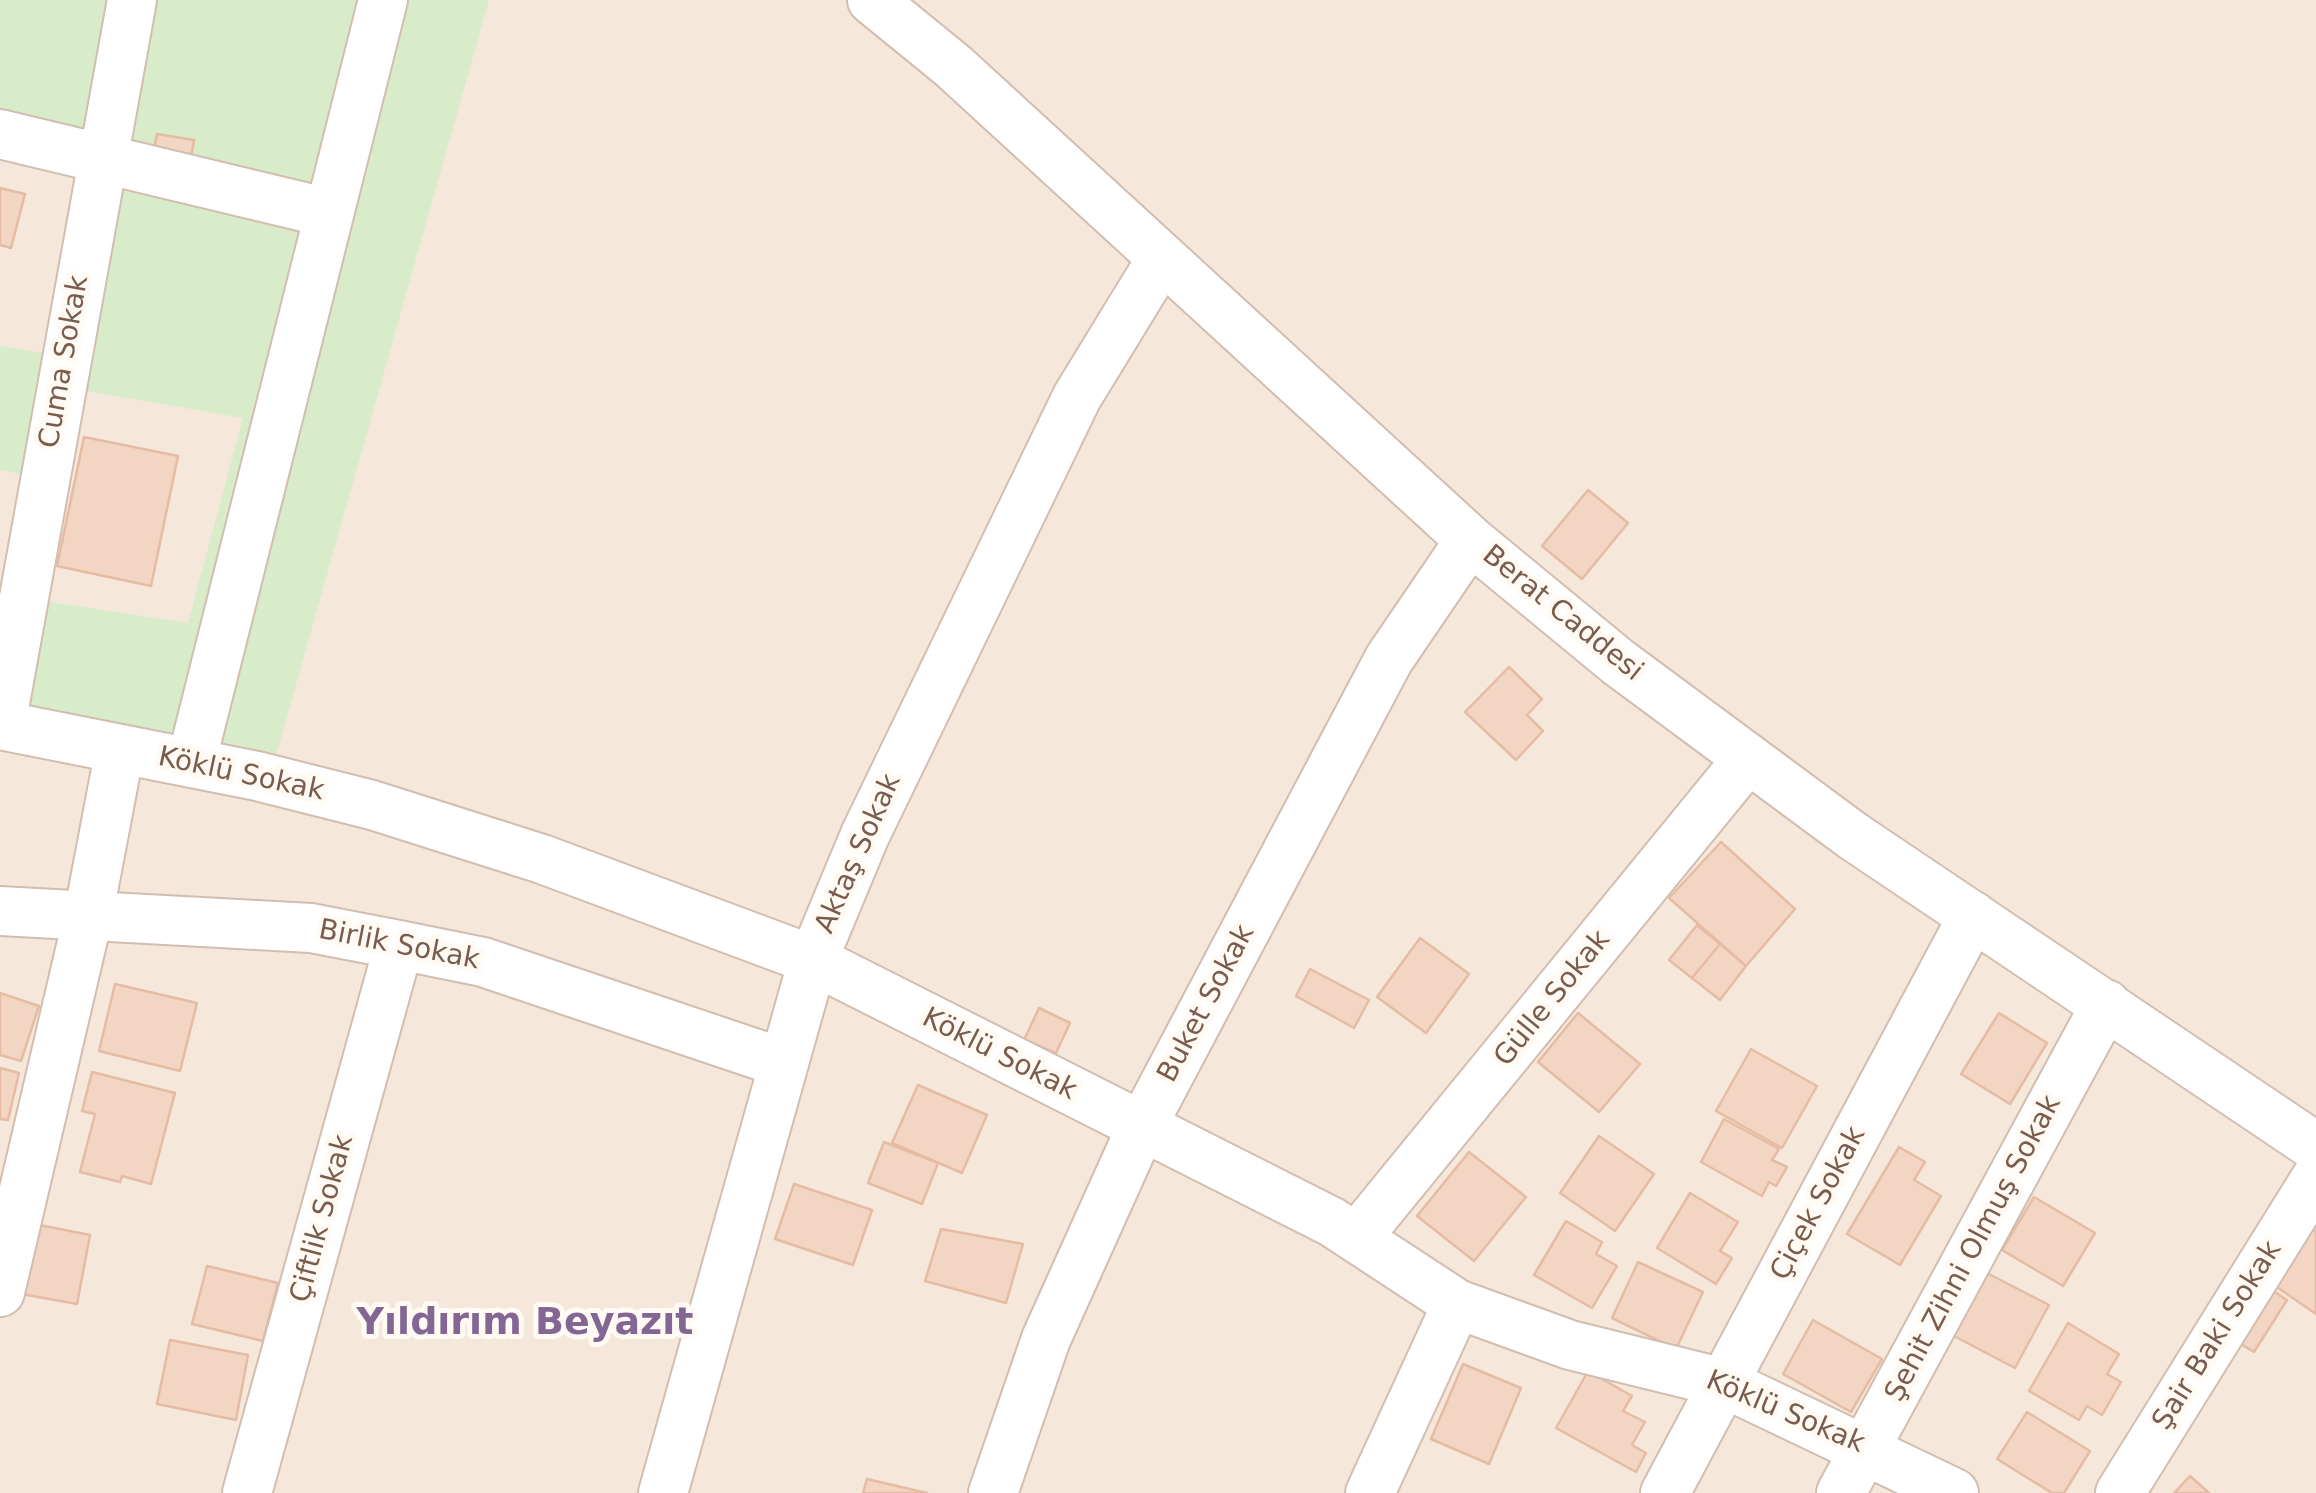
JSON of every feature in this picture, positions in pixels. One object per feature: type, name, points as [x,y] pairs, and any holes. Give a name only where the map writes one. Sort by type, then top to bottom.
[{"type":"street","name":"Cuma Sokak","points":[[0,725],[132,0]]},
{"type":"street","points":[[191,763],[383,0]]},
{"type":"street","name":"Berat Caddesi","points":[[872,0],[953,66],[1470,540],[1746,761],[2316,1147]]},
{"type":"street","points":[[0,134],[330,213]]},
{"type":"street","name":"Aktaş Sokak","points":[[663,1493],[813,960],[890,784],[1076,397],[1162,258]]},
{"type":"street","name":"Buket Sokak","points":[[993,1493],[1046,1339],[1141,1128],[1388,659],[1470,540]]},
{"type":"street","name":"Köklü Sokak","points":[[0,725],[191,763],[372,805],[464,832],[813,960],[1358,1236],[1457,1304],[1570,1345],[1724,1382],[1954,1493]]},
{"type":"street","points":[[0,1292],[88,917],[120,749]]},
{"type":"street","name":"Gülle Sokak","points":[[1358,1236],[1746,761]]},
{"type":"street","name":"Birlik Sokak","points":[[0,910],[311,928],[398,945],[484,962],[783,1064]]},
{"type":"street","name":"Çiçek Sokak","points":[[1665,1493],[1973,916]]},
{"type":"street","name":"Çiftlik Sokak","points":[[247,1493],[398,945]]},
{"type":"street","name":"Şehit Zihni Olmuş Sokak","points":[[1842,1493],[2106,1004]]},
{"type":"street","name":"Şair Baki Sokak","points":[[2120,1493],[2316,1178]]},
{"type":"street","points":[[1370,1493],[1457,1304]]},
{"type":"shaded area","points":[[0,0],[2316,0],[2316,1493],[0,1493]]},
{"type":"green space","points":[[0,0],[112,0],[86,142],[0,120]]},
{"type":"green space","points":[[157,0],[489,0],[275,759],[28,710],[44,601],[188,623],[243,418],[80,390]]},
{"type":"green space","points":[[0,346],[50,354],[20,474],[0,470]]},
{"type":"building","points":[[157,134],[194,140],[189,170],[151,163]]},
{"type":"building","points":[[0,188],[25,194],[11,248],[0,245]]},
{"type":"building","points":[[84,437],[178,456],[151,586],[57,566]]},
{"type":"building","points":[[1588,490],[1628,523],[1582,579],[1542,546]]},
{"type":"building","points":[[1509,667],[1542,699],[1527,715],[1543,731],[1516,760],[1465,712]]},
{"type":"building","points":[[1721,842],[1795,909],[1746,966],[1669,898]]},
{"type":"building","points":[[1697,925],[1720,944],[1692,978],[1669,960]]},
{"type":"building","points":[[1420,938],[1469,974],[1426,1033],[1377,997]]},
{"type":"building","points":[[1720,944],[1746,966],[1720,1000],[1692,978]]},
{"type":"building","points":[[1310,969],[1369,1000],[1354,1028],[1296,996]]},
{"type":"building","points":[[115,984],[197,1003],[180,1071],[99,1051]]},
{"type":"building","points":[[0,993],[39,1006],[21,1061],[0,1055]]},
{"type":"building","points":[[1039,1008],[1070,1023],[1056,1053],[1024,1040]]},
{"type":"building","points":[[1578,1013],[1640,1064],[1599,1112],[1538,1062]]},
{"type":"building","points":[[1999,1013],[2047,1043],[2010,1104],[1961,1074]]},
{"type":"building","points":[[1751,1049],[1817,1086],[1782,1148],[1716,1111]]},
{"type":"building","points":[[0,1068],[19,1073],[8,1120],[0,1119]]},
{"type":"building","points":[[92,1072],[175,1093],[151,1184],[122,1176],[120,1182],[80,1172],[95,1114],[82,1111]]},
{"type":"building","points":[[918,1085],[987,1115],[962,1173],[892,1143]]},
{"type":"building","points":[[1724,1119],[1779,1149],[1772,1160],[1787,1167],[1776,1186],[1769,1182],[1762,1196],[1701,1162]]},
{"type":"building","points":[[1599,1136],[1654,1174],[1615,1231],[1560,1193]]},
{"type":"building","points":[[884,1142],[938,1163],[922,1204],[868,1183]]},
{"type":"building","points":[[1899,1147],[1925,1162],[1914,1180],[1941,1196],[1900,1265],[1847,1234]]},
{"type":"building","points":[[1469,1152],[1526,1197],[1474,1261],[1417,1216]]},
{"type":"building","points":[[794,1184],[872,1210],[853,1265],[775,1239]]},
{"type":"building","points":[[1690,1193],[1738,1222],[1720,1251],[1732,1258],[1716,1284],[1657,1248]]},
{"type":"building","points":[[2034,1197],[2095,1233],[2063,1286],[2002,1250]]},
{"type":"building","points":[[1566,1221],[1602,1242],[1596,1254],[1617,1266],[1592,1308],[1534,1275]]},
{"type":"building","points":[[29,1223],[90,1235],[77,1304],[16,1293]]},
{"type":"building","points":[[2304,1224],[2316,1232],[2316,1314],[2268,1281]]},
{"type":"building","points":[[941,1229],[1023,1244],[1006,1303],[925,1281]]},
{"type":"building","points":[[1638,1262],[1703,1292],[1676,1349],[1612,1318]]},
{"type":"building","points":[[207,1266],[278,1283],[263,1341],[192,1324]]},
{"type":"building","points":[[1985,1272],[2049,1305],[2015,1368],[1952,1335]]},
{"type":"building","points":[[2267,1287],[2287,1300],[2254,1352],[2234,1340]]},
{"type":"building","points":[[1813,1320],[1882,1359],[1851,1412],[1783,1374]]},
{"type":"building","points":[[2068,1323],[2119,1354],[2107,1374],[2121,1382],[2102,1415],[2087,1406],[2079,1420],[2029,1391]]},
{"type":"building","points":[[170,1340],[248,1355],[236,1420],[157,1404]]},
{"type":"building","points":[[1463,1364],[1521,1388],[1489,1464],[1431,1439]]},
{"type":"building","points":[[1588,1371],[1632,1396],[1623,1411],[1645,1422],[1632,1445],[1646,1453],[1636,1472],[1556,1428]]},
{"type":"building","points":[[2027,1412],[2090,1451],[2064,1493],[2052,1493],[1997,1459]]},
{"type":"building","points":[[2190,1476],[2209,1493],[2174,1493]]},
{"type":"building","points":[[867,1479],[927,1493],[863,1493]]},
{"type":"district","name":"Yıldırım Beyazıt","points":[[525,1324]]}]
